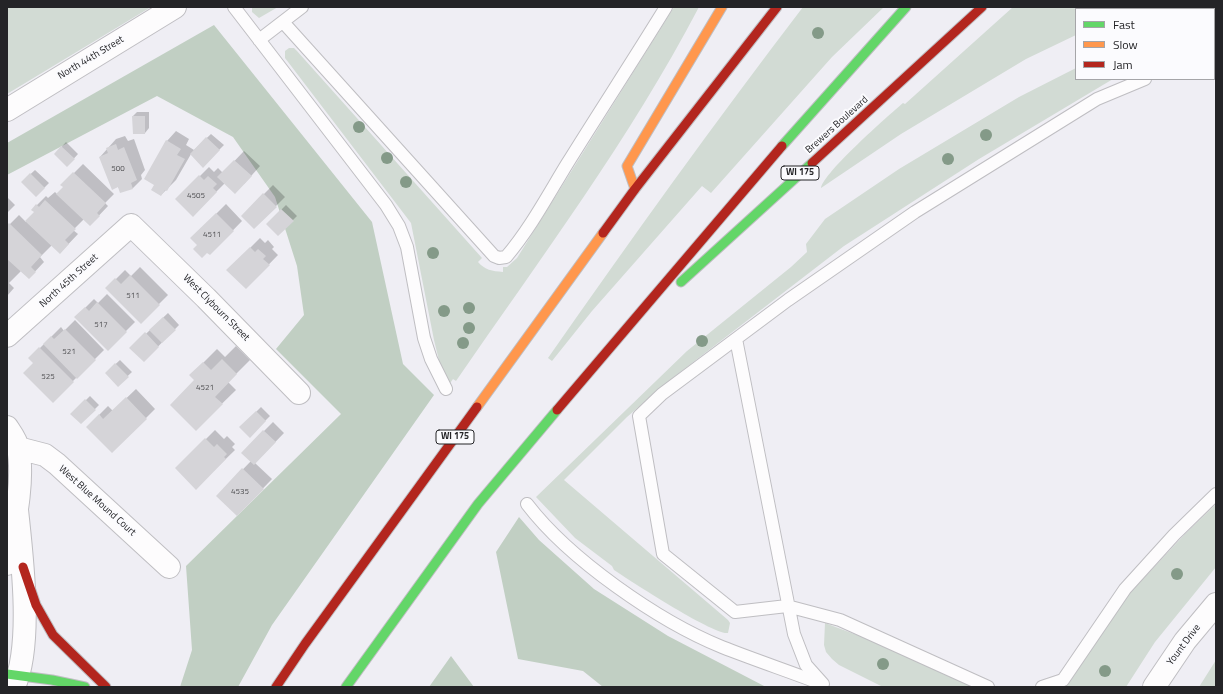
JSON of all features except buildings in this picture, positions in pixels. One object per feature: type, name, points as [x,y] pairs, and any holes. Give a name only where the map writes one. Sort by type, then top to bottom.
[{"type":"main road","points":[[635,189],[627,166],[722,7]]},
{"type":"main road","name":"WI 175","points":[[276,687],[305,644],[635,189],[777,7]]},
{"type":"main road","points":[[618,340],[744,189],[906,7]]},
{"type":"main road","name":"Brewers Boulevard","points":[[618,340],[982,7]]},
{"type":"main road","name":"WI 175","points":[[346,687],[478,504],[618,340]]},
{"type":"main road","points":[[15,566],[53,634],[106,687]]},
{"type":"main road","points":[[350,687],[358,672]]},
{"type":"main road","points":[[13,679],[85,687]]},
{"type":"street","name":"North 44th Street","points":[[7,110],[175,7]]},
{"type":"street","name":"North 45th Street","points":[[7,336],[132,225]]},
{"type":"street","name":"West Clybourn Street","points":[[132,225],[299,393]]},
{"type":"street","points":[[7,427],[18,448],[13,478],[17,510],[15,566],[23,647],[13,679]]},
{"type":"street","name":"West Blue Mound Court","points":[[18,448],[45,455],[57,464],[169,567]]},
{"type":"street","name":"Yount Drive","points":[[1154,687],[1185,641],[1216,604]]},
{"type":"lane","points":[[234,7],[386,205],[399,226],[407,247],[424,338],[431,359],[446,389]]},
{"type":"lane","points":[[259,40],[302,7]]},
{"type":"lane","points":[[284,22],[494,256],[499,258],[506,257],[536,216],[628,65],[666,7]]},
{"type":"lane","points":[[988,687],[840,620],[787,606],[735,612],[663,554],[639,416],[662,394],[788,300],[915,212],[1097,99],[1143,80]]},
{"type":"lane","points":[[736,339],[787,606],[794,634],[806,665],[825,686]]},
{"type":"lane","points":[[1042,687],[1063,680],[1125,589],[1174,535],[1216,494]]},
{"type":"lane","points":[[528,504],[549,530],[568,548],[638,601],[693,633],[721,646],[825,686]]},
{"type":"shaded area","points":[[7,7],[151,7],[7,94]]},
{"type":"shaded area","points":[[252,7],[278,7],[259,18],[252,12]]},
{"type":"shaded area","points":[[674,7],[699,7],[644,104],[583,198],[456,381],[453,379],[446,389],[434,340],[411,223],[285,58],[285,51],[289,48],[294,48],[297,51],[482,258],[478,262],[489,270],[503,272],[503,267],[507,267],[517,258]]},
{"type":"shaded area","points":[[803,7],[884,7],[832,57],[711,193],[702,186],[592,311],[552,361],[548,358],[610,269]]},
{"type":"shaded area","points":[[1013,7],[1136,7],[1075,8],[1075,35],[1026,59],[901,134],[821,188],[833,170],[871,131],[903,103],[905,104]]},
{"type":"shaded area","points":[[1075,69],[1075,80],[1111,80],[979,159],[844,246],[670,380],[627,417],[564,480],[728,620],[730,623],[728,633],[720,632],[690,617],[614,570],[612,566],[575,538],[536,497],[687,351],[791,267],[807,252],[806,244],[825,219],[899,169],[1019,97]]},
{"type":"shaded area","points":[[1216,504],[1216,567],[1155,642],[1126,687],[1065,687],[1127,596],[1185,534]]},
{"type":"shaded area","points":[[825,623],[886,646],[976,687],[883,687],[839,665],[832,659],[826,652],[824,645]]},
{"type":"shaded area","points":[[1216,660],[1216,687],[1199,687]]},
{"type":"green space","points":[[214,25],[372,222],[403,364],[434,395],[272,625],[238,687],[180,687],[192,650],[186,566],[341,414],[276,349],[304,315],[297,266],[275,197],[233,137],[157,96],[7,175],[7,143]]},
{"type":"green space","points":[[519,517],[539,540],[594,589],[668,636],[766,687],[603,687],[583,671],[518,659],[496,552]]},
{"type":"green space","points":[[451,656],[474,687],[429,687]]},
{"type":"traffic: fast","points":[[782,146],[906,7]]},
{"type":"traffic: fast","points":[[681,282],[812,163]]},
{"type":"traffic: fast","points":[[346,687],[478,504],[557,410]]},
{"type":"traffic: fast","points":[[7,674],[52,680],[85,687]]},
{"type":"traffic: slow","points":[[635,189],[627,166],[722,7]]},
{"type":"traffic: slow","points":[[477,407],[603,233]]},
{"type":"traffic: jam","points":[[603,233],[635,189],[777,7]]},
{"type":"traffic: jam","points":[[812,163],[982,7]]},
{"type":"traffic: jam","points":[[557,410],[782,146]]},
{"type":"traffic: jam","points":[[276,687],[305,644],[477,407]]},
{"type":"traffic: jam","points":[[23,567],[36,605],[53,635],[106,687]]}]
